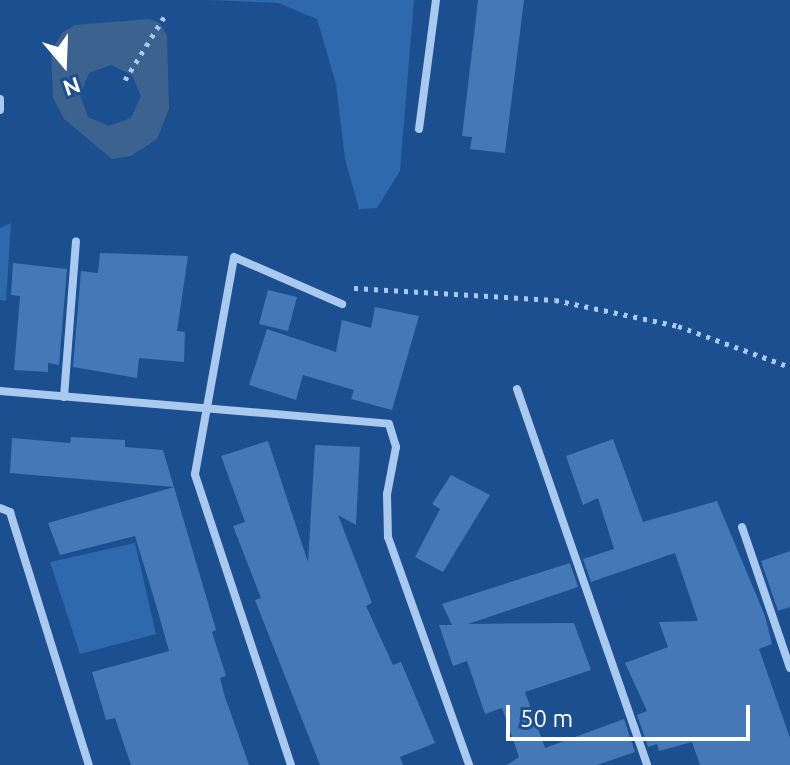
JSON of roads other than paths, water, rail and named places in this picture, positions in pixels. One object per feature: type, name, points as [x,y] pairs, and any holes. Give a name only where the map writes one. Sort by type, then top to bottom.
[{"type":"street","points":[[419,129],[436,0]]},
{"type":"street","points":[[0,99],[0,110]]},
{"type":"street","points":[[64,397],[76,241]]},
{"type":"street","points":[[291,765],[205,514],[195,474],[204,407],[234,257],[342,304]]},
{"type":"street","points":[[517,389],[647,765]]},
{"type":"street","points":[[0,391],[389,424],[396,447],[387,494],[388,537],[469,765]]},
{"type":"street","points":[[0,508],[10,512],[89,765]]},
{"type":"street","points":[[742,527],[790,668]]}]
